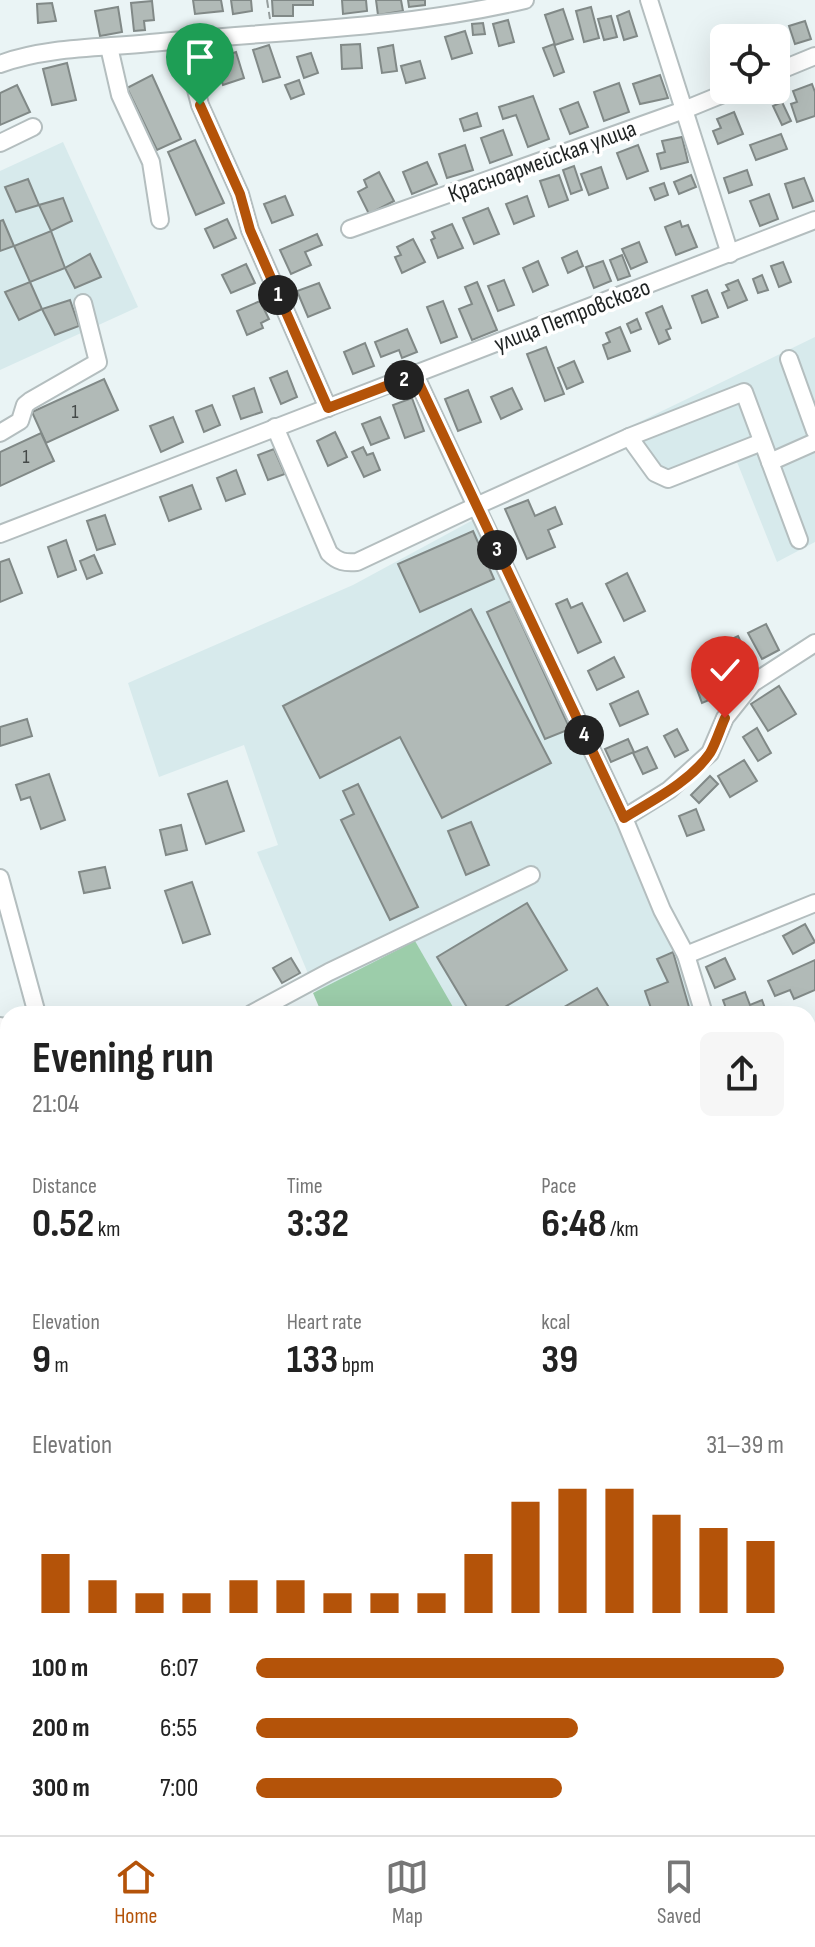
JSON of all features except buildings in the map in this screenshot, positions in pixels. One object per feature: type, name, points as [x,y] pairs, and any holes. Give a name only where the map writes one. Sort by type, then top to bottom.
[{"type":"street","points":[[0,64],[19,57],[109,47],[373,25],[525,0]]},
{"type":"street","points":[[649,0],[730,254]]},
{"type":"street","points":[[183,40],[200,105],[240,194],[250,230],[328,408]]},
{"type":"street","points":[[109,47],[120,95],[151,162],[160,220]]},
{"type":"street","points":[[790,66],[815,56]]},
{"type":"street","name":"Красноармейская улица","points":[[350,229],[710,99]]},
{"type":"street","points":[[0,143],[33,127]]},
{"type":"street","name":"улица Петровского","points":[[0,534],[815,220]]},
{"type":"street","points":[[0,433],[20,421],[25,405],[30,401],[98,362],[83,303]]},
{"type":"street","points":[[789,359],[815,431]]},
{"type":"street","points":[[415,375],[624,818],[662,910],[686,955],[702,1006]]},
{"type":"street","points":[[275,427],[329,553],[336,560],[346,563],[357,562],[629,437],[744,392],[799,540]]},
{"type":"street","points":[[629,437],[655,473],[668,479],[762,442]]},
{"type":"street","points":[[770,462],[815,442]]},
{"type":"street","points":[[624,818],[669,790],[710,753],[725,718],[753,683],[815,643]]},
{"type":"street","points":[[266,1006],[329,972],[531,875]]},
{"type":"street","points":[[0,878],[35,1006]]},
{"type":"street","points":[[686,955],[815,903]]},
{"type":"path","points":[[267,0],[271,32]]},
{"type":"shaded area","points":[[63,142],[138,307],[0,370],[0,171]]},
{"type":"shaded area","points":[[815,337],[815,542],[777,562],[737,462],[663,487],[633,425]]},
{"type":"shaded area","points":[[473,520],[576,734],[674,952],[692,1006],[322,1006],[257,852],[278,845],[244,745],[159,777],[128,683],[353,585]]},
{"type":"green space","points":[[415,941],[452,1006],[319,1006],[313,993]]},
{"type":"route","points":[[200,105],[240,194],[250,230],[328,408],[415,375],[624,818],[669,790],[692,771],[710,753],[725,718]]}]
